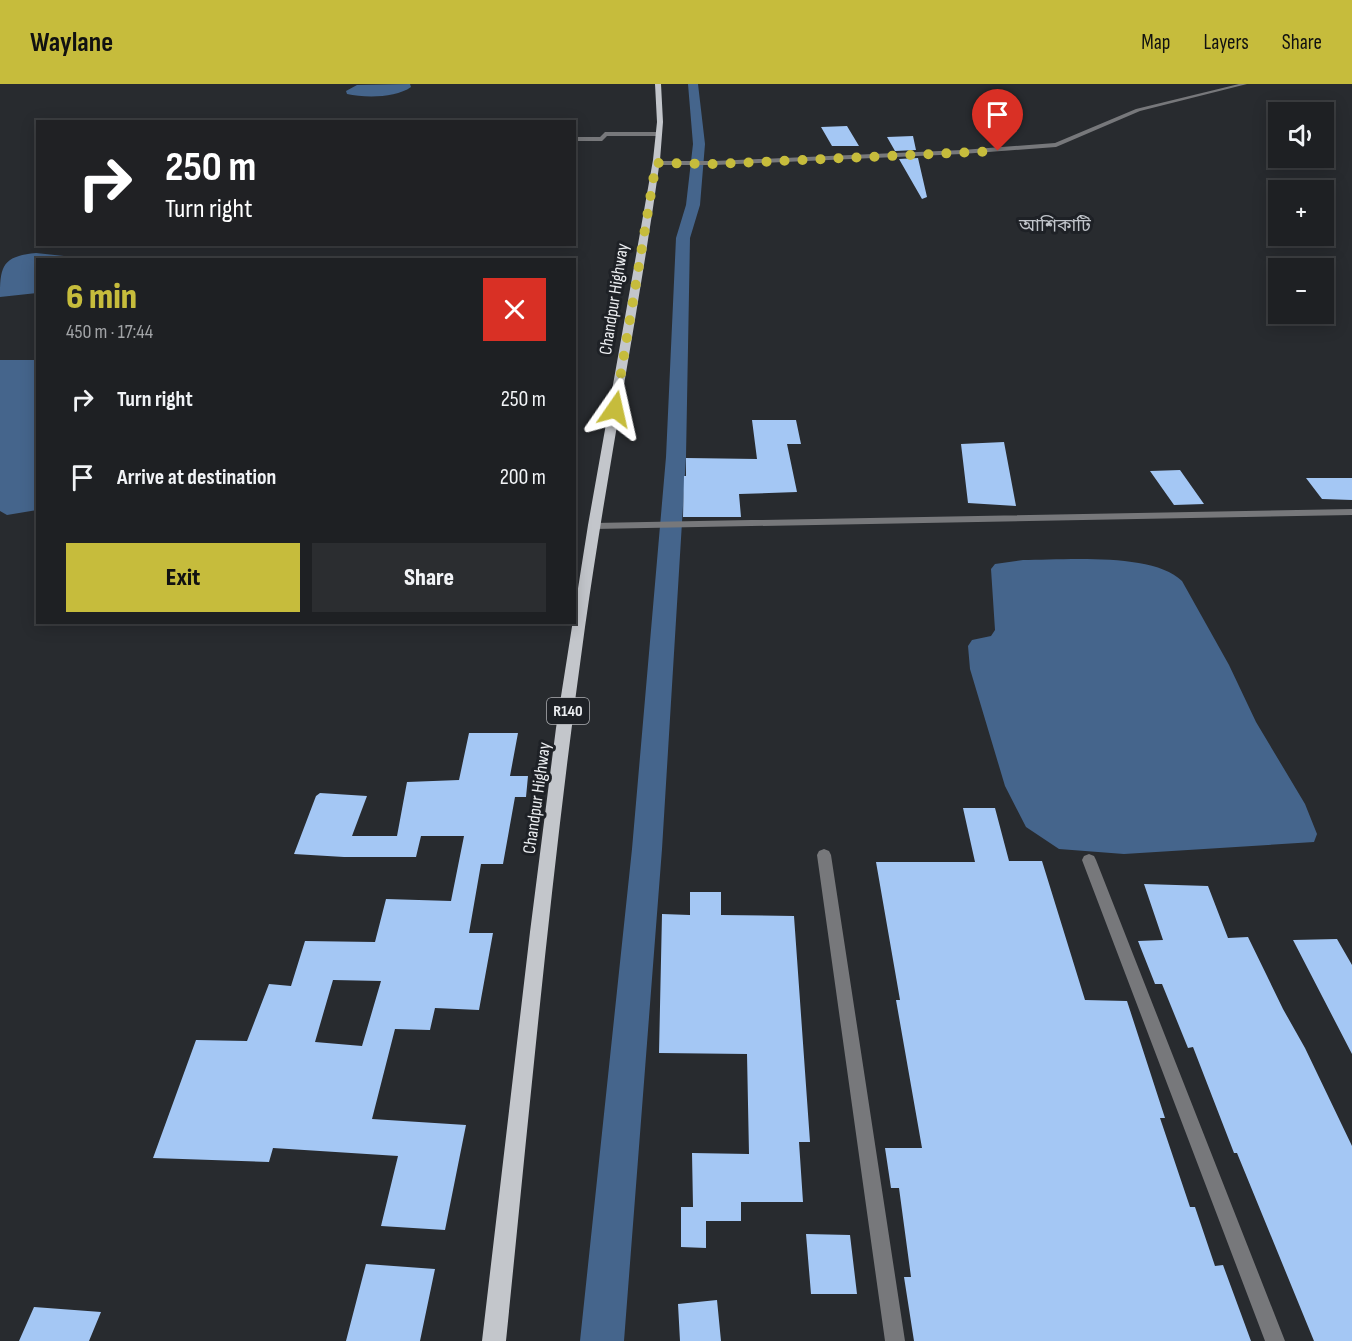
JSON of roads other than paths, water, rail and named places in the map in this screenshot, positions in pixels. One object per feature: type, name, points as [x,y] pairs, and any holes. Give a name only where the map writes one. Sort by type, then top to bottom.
[{"type":"main road","name":"Chandpur Highway","points":[[494,1341],[551,830],[594,526],[624,362],[656,163],[658,84]]},
{"type":"street","points":[[656,163],[715,164],[1005,150],[1056,145],[1138,110],[1245,84]]},
{"type":"street","points":[[576,139],[602,139],[605,134],[658,134]]},
{"type":"street","points":[[594,526],[1352,512]]},
{"type":"street","points":[[824,855],[895,1341]]},
{"type":"street","points":[[1089,860],[1275,1341]]},
{"type":"water","points":[[410,84],[411,87],[405,91],[380,96],[347,94],[346,91],[357,85]]},
{"type":"water","points":[[36,253],[67,258],[36,258],[36,293],[0,297],[2,271],[5,265],[16,257]]},
{"type":"water","points":[[0,360],[36,360],[36,510],[7,515],[0,511]]},
{"type":"water","points":[[1083,559],[1129,562],[1151,565],[1182,581],[1229,665],[1256,722],[1305,804],[1317,834],[1314,842],[1124,854],[1059,849],[1026,827],[1005,786],[970,669],[968,646],[972,640],[991,636],[995,630],[991,569],[995,564],[1023,560]]},
{"type":"waterway","points":[[602,1341],[647,849],[676,457],[683,238],[693,205],[699,144],[693,84]]},
{"type":"district","name":"আশিকাটি","points":[[1055,225]]}]
